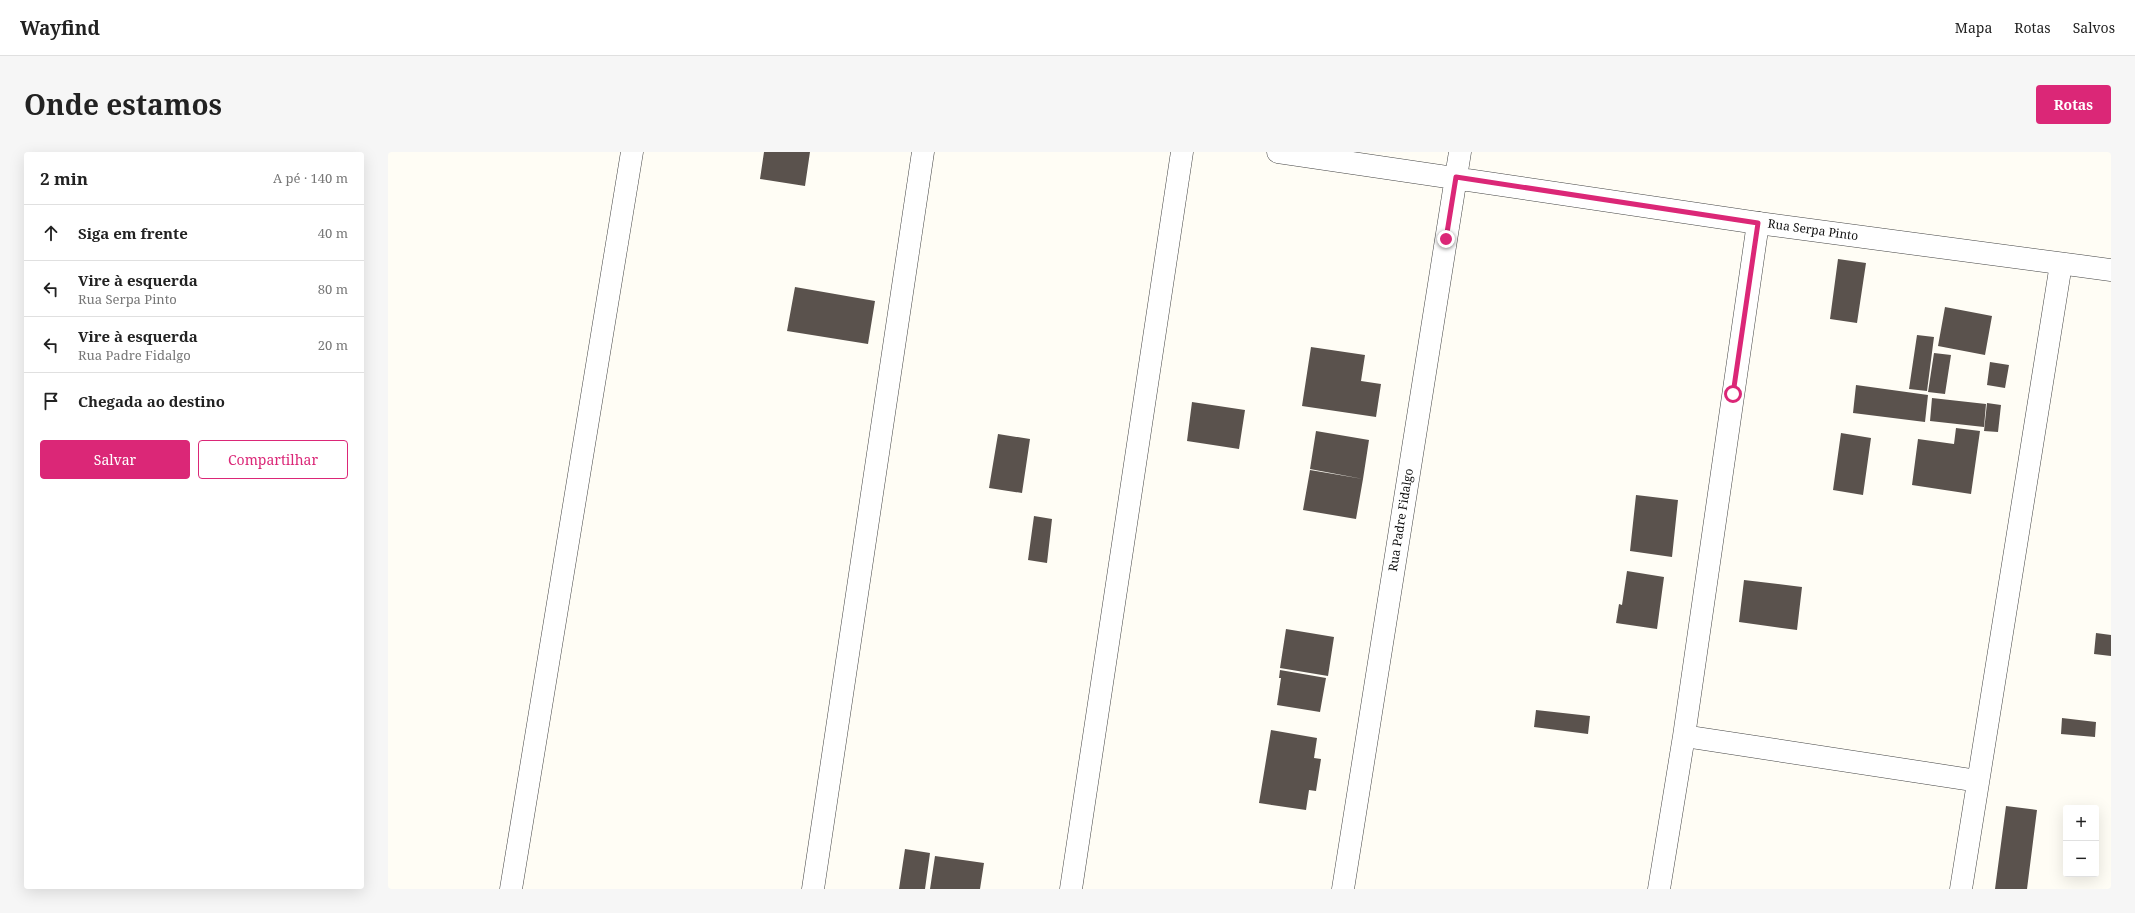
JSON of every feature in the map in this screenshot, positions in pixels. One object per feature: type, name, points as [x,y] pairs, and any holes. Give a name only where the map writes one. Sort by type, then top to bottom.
[{"type":"street","points":[[511,889],[632,152]]},
{"type":"street","points":[[813,889],[923,152]]},
{"type":"street","points":[[1071,889],[1182,152]]},
{"type":"street","name":"Rua Serpa Pinto","points":[[1278,152],[1456,177],[1758,223],[2111,270]]},
{"type":"street","name":"Rua Padre Fidalgo","points":[[1343,889],[1460,152]]},
{"type":"street","points":[[1659,889],[1684,736],[1758,223]]},
{"type":"street","points":[[1961,889],[2061,264]]},
{"type":"street","points":[[1684,736],[1978,781]]},
{"type":"building","points":[[764,152],[810,152],[805,186],[760,179]]},
{"type":"building","points":[[1838,259],[1866,263],[1857,323],[1830,319]]},
{"type":"building","points":[[795,287],[875,301],[868,344],[787,331]]},
{"type":"building","points":[[1945,307],[1992,316],[1985,355],[1938,346]]},
{"type":"building","points":[[1917,335],[1934,337],[1927,391],[1909,389]]},
{"type":"building","points":[[1311,347],[1365,355],[1361,381],[1381,384],[1376,417],[1302,406]]},
{"type":"building","points":[[1934,353],[1951,355],[1945,394],[1928,392]]},
{"type":"building","points":[[1990,362],[2009,365],[2005,388],[1987,385]]},
{"type":"building","points":[[1856,385],[1928,395],[1925,422],[1853,413]]},
{"type":"building","points":[[1932,398],[1986,404],[1984,427],[1930,421]]},
{"type":"building","points":[[1192,402],[1245,410],[1239,449],[1187,441]]},
{"type":"building","points":[[1987,403],[2001,405],[1998,432],[1984,431]]},
{"type":"building","points":[[1956,428],[1980,431],[1971,494],[1912,485],[1918,439],[1954,444]]},
{"type":"building","points":[[1316,431],[1369,440],[1363,479],[1310,469]]},
{"type":"building","points":[[1841,433],[1871,438],[1863,495],[1833,490]]},
{"type":"building","points":[[998,434],[1030,439],[1022,493],[989,488]]},
{"type":"building","points":[[1310,470],[1363,479],[1356,519],[1303,510]]},
{"type":"building","points":[[1636,495],[1678,500],[1672,557],[1630,551]]},
{"type":"building","points":[[1034,516],[1052,519],[1047,563],[1028,560]]},
{"type":"building","points":[[1627,571],[1664,577],[1657,629],[1616,623],[1619,604],[1622,605]]},
{"type":"building","points":[[1744,580],[1802,587],[1797,630],[1739,622]]},
{"type":"building","points":[[1286,629],[1334,637],[1328,676],[1280,668]]},
{"type":"building","points":[[2096,633],[2111,635],[2111,656],[2094,654]]},
{"type":"building","points":[[1280,670],[1326,678],[1320,712],[1277,705],[1281,678],[1279,678]]},
{"type":"building","points":[[1536,710],[1590,716],[1588,734],[1534,727]]},
{"type":"building","points":[[2062,718],[2096,722],[2095,737],[2061,734]]},
{"type":"building","points":[[1271,730],[1317,738],[1314,758],[1321,759],[1316,791],[1309,790],[1306,810],[1259,803]]},
{"type":"building","points":[[2006,806],[2037,810],[2027,889],[1995,889]]},
{"type":"building","points":[[905,849],[930,853],[925,889],[899,889]]},
{"type":"building","points":[[935,856],[984,863],[980,889],[930,889]]},
{"type":"route","points":[[1446,239],[1456,177],[1758,223],[1733,394]]}]
